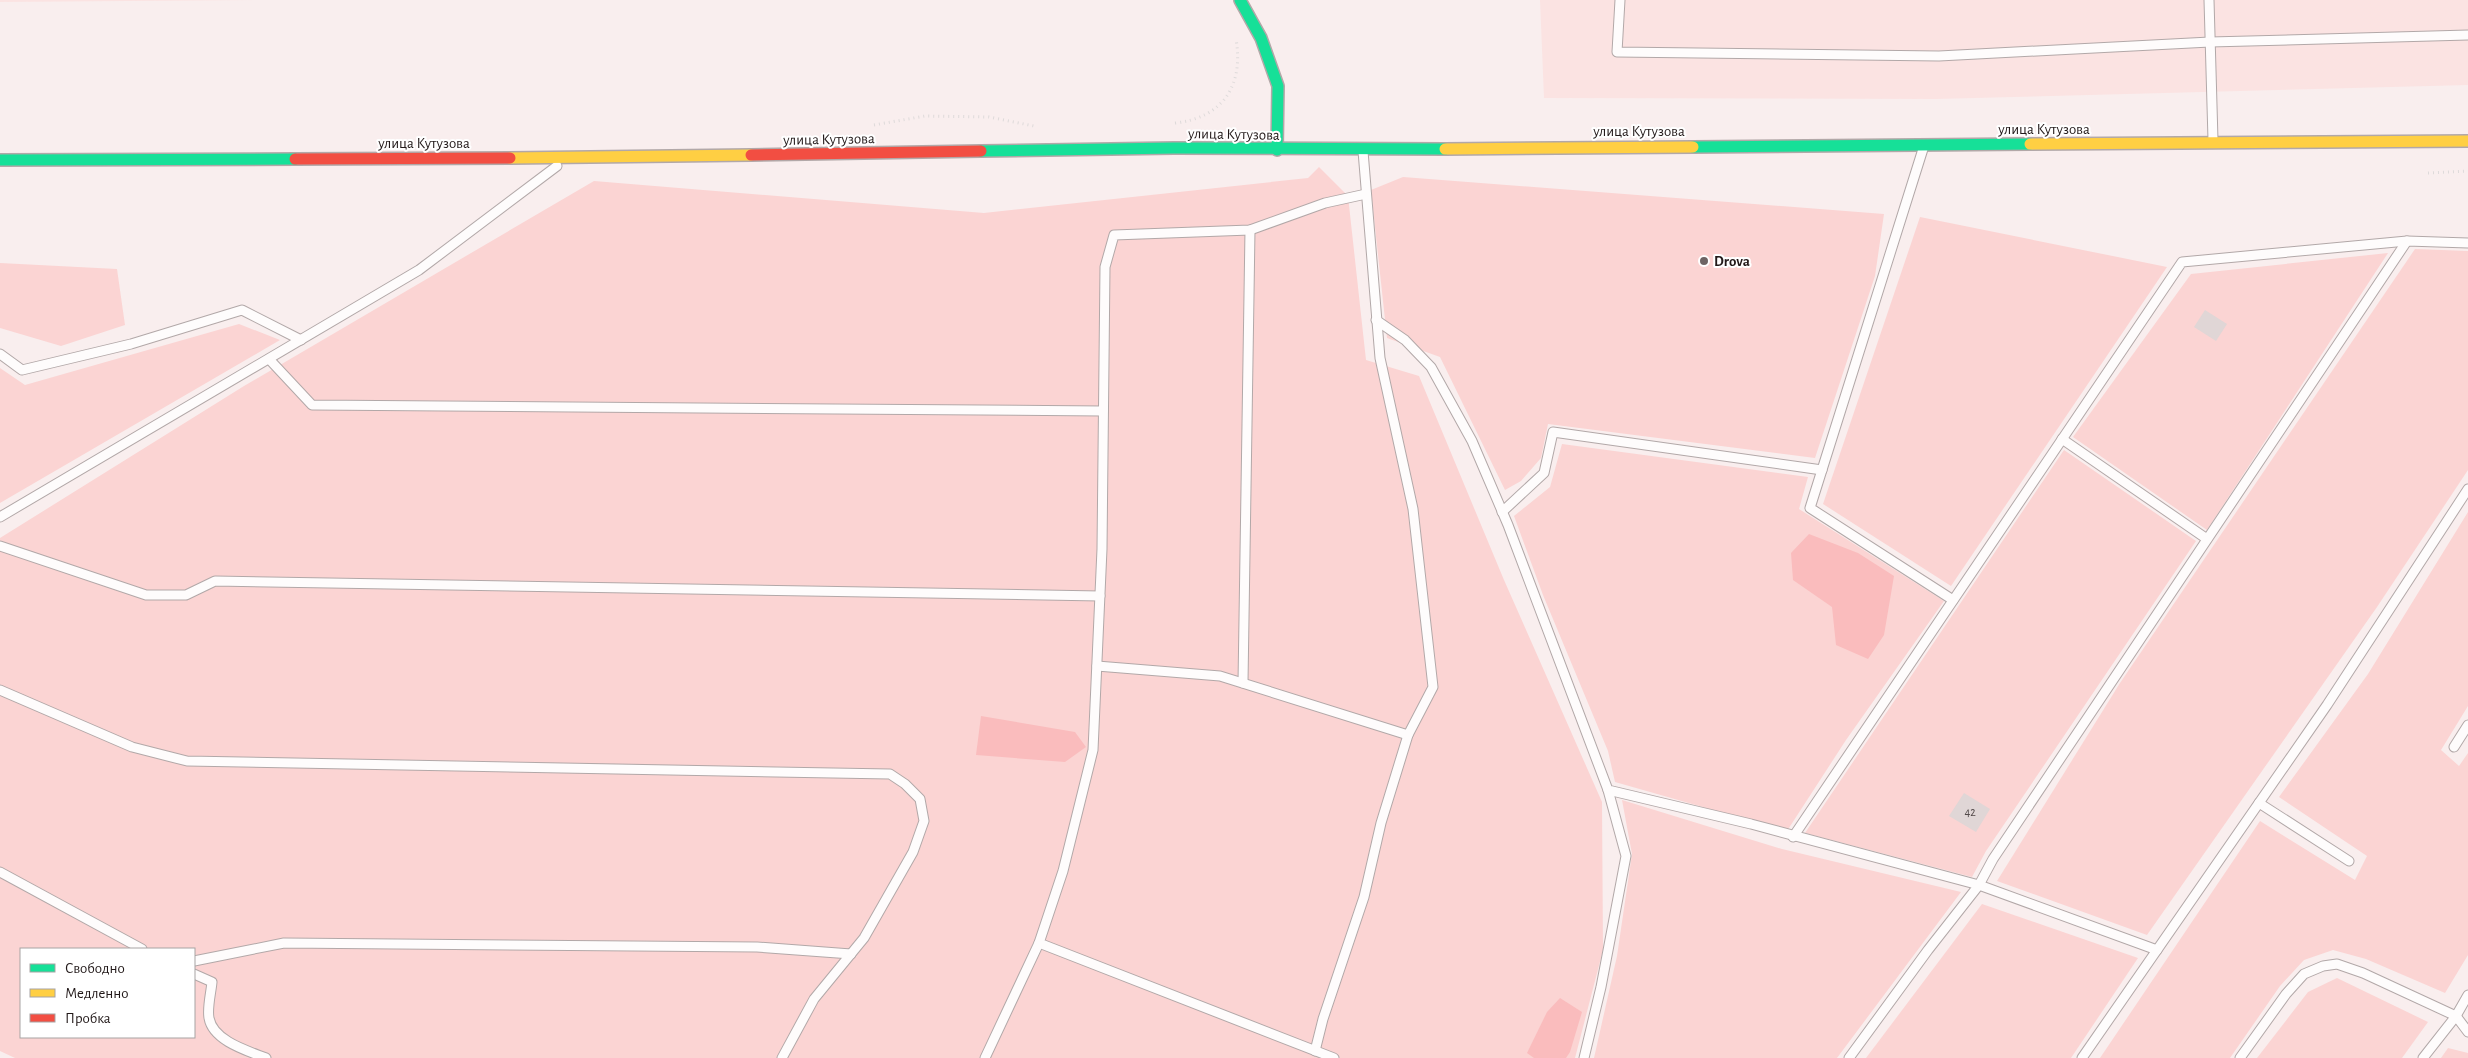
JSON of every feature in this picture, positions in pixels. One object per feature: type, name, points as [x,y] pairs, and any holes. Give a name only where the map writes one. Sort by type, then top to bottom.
[{"type":"main road","points":[[1240,0],[1262,38],[1278,86],[1277,150]]},
{"type":"main road","name":"улица Кутузова","points":[[0,160],[568,158],[1174,148],[1277,150],[2468,141]]},
{"type":"lane","points":[[1620,0],[1617,52],[1939,56],[2210,42],[2468,35]]},
{"type":"lane","points":[[2210,0],[2213,144]]},
{"type":"lane","points":[[1925,144],[1810,508],[1953,600]]},
{"type":"lane","points":[[1315,1051],[1323,1019],[1364,896],[1381,823],[1408,735],[1433,687],[1413,509],[1380,358],[1363,148]]},
{"type":"lane","points":[[0,517],[418,270],[568,158]]},
{"type":"lane","points":[[985,1058],[1039,943],[1063,871],[1093,750],[1100,596],[1105,266],[1114,235],[1250,230],[1325,203],[1366,194]]},
{"type":"lane","points":[[1243,683],[1250,230]]},
{"type":"lane","points":[[1849,1058],[1928,950],[1979,885],[1992,859],[2407,241]]},
{"type":"lane","points":[[1793,837],[2182,262],[2407,241],[2468,244]]},
{"type":"lane","points":[[0,354],[22,370],[131,344],[242,310],[301,340]]},
{"type":"lane","points":[[1376,320],[1406,340],[1431,367],[1472,441],[1502,512],[1608,790],[1626,856],[1601,987],[1584,1058]]},
{"type":"lane","points":[[269,359],[312,405],[1103,411]]},
{"type":"lane","points":[[1502,512],[1544,473],[1553,432],[1822,470]]},
{"type":"lane","points":[[2062,439],[2207,539]]},
{"type":"lane","points":[[2082,1058],[2327,705],[2468,489]]},
{"type":"lane","points":[[0,546],[146,595],[186,595],[215,581],[1100,596]]},
{"type":"lane","points":[[1097,666],[1220,676],[1408,735]]},
{"type":"lane","points":[[0,690],[132,747],[187,761],[890,774],[905,784],[920,798],[924,821],[913,852],[864,938],[814,999],[782,1058]]},
{"type":"lane","points":[[2454,747],[2468,725]]},
{"type":"lane","points":[[1608,790],[1751,824],[1793,837],[1979,885],[2157,950]]},
{"type":"lane","points":[[2259,803],[2350,861]]},
{"type":"lane","points":[[0,872],[140,948]]},
{"type":"lane","points":[[195,961],[284,943],[757,947],[851,954]]},
{"type":"lane","points":[[1039,943],[1334,1058]]},
{"type":"lane","points":[[2240,1058],[2286,994],[2304,974],[2323,966],[2337,964],[2363,973],[2456,1016],[2468,1032]]},
{"type":"lane","points":[[195,974],[212,982],[209,1019],[217,1031],[229,1043],[266,1058]]},
{"type":"lane","points":[[2423,1058],[2456,1016],[2468,995]]},
{"type":"path","points":[[1165,124],[1189,122],[1208,115],[1224,102],[1234,82],[1239,60],[1236,39],[1232,31]]},
{"type":"path","points":[[874,125],[925,116],[989,116],[1042,126]]},
{"type":"path","points":[[2428,173],[2468,171]]},
{"type":"shaded area","points":[[0,0],[258,0],[0,2]]},
{"type":"shaded area","points":[[1540,0],[2468,0],[2468,85],[1935,99],[1544,98]]},
{"type":"shaded area","points":[[1319,167],[1348,196],[1366,360],[1419,376],[1504,580],[1602,802],[1603,950],[1575,1058],[15,1058],[0,1051],[0,538],[244,386],[594,181],[984,213],[1308,178]]},
{"type":"shaded area","points":[[1403,177],[1884,214],[1875,276],[1815,458],[1548,424],[1541,458],[1521,481],[1505,490],[1440,357],[1387,338],[1371,190]]},
{"type":"shaded area","points":[[1920,217],[2167,267],[1951,586],[1823,504]]},
{"type":"shaded area","points":[[2415,249],[2468,251],[2468,470],[2377,607],[2147,935],[1997,881],[2120,683]]},
{"type":"shaded area","points":[[2388,253],[2207,530],[2073,437],[2191,274]]},
{"type":"shaded area","points":[[0,263],[117,269],[125,325],[61,346],[0,328]]},
{"type":"shaded area","points":[[239,324],[280,340],[0,503],[0,368],[25,385]]},
{"type":"shaded area","points":[[1562,444],[1808,477],[1799,509],[1944,601],[1846,740],[1787,831],[1615,782],[1608,751],[1543,595],[1514,516],[1550,487]]},
{"type":"shaded area","points":[[2064,450],[2196,541],[1986,851],[1972,877],[1805,833]]},
{"type":"shaded area","points":[[2468,512],[2468,706],[2441,750],[2459,766],[2468,753],[2468,955],[2445,993],[2366,959],[2333,950],[2304,960],[2280,986],[2230,1058],[2100,1058],[2260,821],[2355,880],[2367,856],[2279,797],[2368,674]]},
{"type":"shaded area","points":[[1809,534],[1858,553],[1894,576],[1884,635],[1868,659],[1836,645],[1832,607],[1793,580],[1791,553]]},
{"type":"shaded area","points":[[981,716],[1075,732],[1086,747],[1065,762],[976,755]]},
{"type":"shaded area","points":[[1622,800],[1782,849],[1961,892],[1837,1058],[1594,1058],[1617,956],[1632,854]]},
{"type":"shaded area","points":[[1982,904],[2138,958],[2071,1058],[1866,1058]]},
{"type":"shaded area","points":[[2337,978],[2428,1022],[2402,1058],[2257,1058],[2308,992]]},
{"type":"shaded area","points":[[1560,998],[1582,1012],[1570,1052],[1566,1058],[1534,1058],[1527,1053],[1547,1012]]},
{"type":"shaded area","points":[[2448,1048],[2468,1053],[2468,1058],[2441,1058]]},
{"type":"building","points":[[2205,310],[2227,324],[2216,341],[2194,327]]},
{"type":"building","points":[[1964,793],[1990,809],[1976,832],[1949,816]]},
{"type":"traffic: fast","points":[[1240,0],[1261,38],[1278,86],[1277,150]]},
{"type":"traffic: fast","points":[[1693,147],[2030,144]]},
{"type":"traffic: fast","points":[[981,151],[1174,148],[1445,149]]},
{"type":"traffic: fast","points":[[0,160],[295,159]]},
{"type":"traffic: slow","points":[[2030,144],[2468,141]]},
{"type":"traffic: slow","points":[[1445,149],[1693,147]]},
{"type":"traffic: slow","points":[[510,158],[751,155]]},
{"type":"traffic: jam","points":[[751,155],[981,151]]},
{"type":"traffic: jam","points":[[295,159],[510,158]]},
{"type":"place","name":"Drova","points":[[1704,261]]}]
